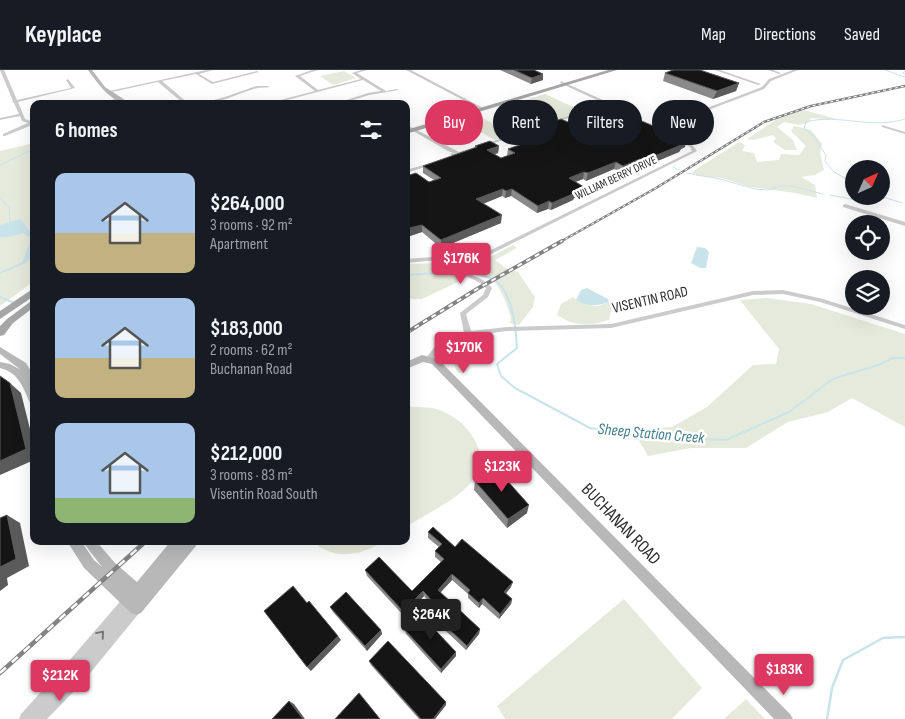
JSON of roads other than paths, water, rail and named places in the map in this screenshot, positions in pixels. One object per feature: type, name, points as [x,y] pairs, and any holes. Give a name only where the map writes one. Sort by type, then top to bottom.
[{"type":"main road","points":[[90,70],[107,92],[123,100]]},
{"type":"main road","points":[[562,84],[602,70]]},
{"type":"main road","points":[[483,107],[614,70]]},
{"type":"main road","points":[[410,130],[425,125]]},
{"type":"main road","points":[[410,130],[425,126]]},
{"type":"main road","points":[[410,130],[423,135],[425,130]]},
{"type":"main road","points":[[2,315],[30,297]]},
{"type":"main road","points":[[0,333],[30,298]]},
{"type":"main road","points":[[0,350],[23,366],[30,378]]},
{"type":"main road","name":"VISENTIN ROAD","points":[[410,364],[416,360],[428,359]]},
{"type":"main road","name":"BUCHANAN ROAD","points":[[428,359],[435,361],[785,719]]},
{"type":"main road","points":[[0,365],[14,369],[24,378],[30,388]]},
{"type":"main road","points":[[76,545],[89,564],[136,599]]},
{"type":"main road","points":[[91,545],[136,599]]},
{"type":"main road","points":[[136,599],[176,545]]},
{"type":"main road","points":[[136,599],[190,545]]},
{"type":"street","points":[[2,70],[14,102],[24,121],[30,122]]},
{"type":"street","points":[[107,92],[211,70]]},
{"type":"street","points":[[316,70],[297,76],[318,91]]},
{"type":"street","points":[[365,70],[354,73],[385,92]]},
{"type":"street","points":[[408,70],[465,100]]},
{"type":"street","points":[[717,70],[759,84]]},
{"type":"street","points":[[770,70],[779,73]]},
{"type":"street","name":"WILLIAM BERRY DRIVE","points":[[714,106],[763,88],[770,80],[796,70]]},
{"type":"street","points":[[196,73],[212,83],[257,72]]},
{"type":"street","points":[[283,100],[364,79]]},
{"type":"street","points":[[0,81],[6,80]]},
{"type":"street","points":[[14,102],[70,89],[72,88],[68,80]]},
{"type":"street","points":[[159,81],[182,100]]},
{"type":"street","points":[[562,84],[599,100]]},
{"type":"street","points":[[562,84],[586,94],[593,100]]},
{"type":"street","points":[[217,100],[256,87],[268,87]]},
{"type":"street","points":[[349,100],[369,94],[397,90]]},
{"type":"street","points":[[115,100],[120,98]]},
{"type":"street","points":[[0,119],[21,114]]},
{"type":"street","points":[[5,135],[30,124]]},
{"type":"street","points":[[883,126],[905,133]]},
{"type":"street","points":[[423,135],[457,154]]},
{"type":"street","points":[[447,158],[493,143]]},
{"type":"street","name":"WILLIAM BERRY DRIVE","points":[[410,261],[452,259],[481,256],[489,253],[695,151],[690,145]]},
{"type":"street","points":[[410,171],[437,162]]},
{"type":"street","points":[[845,206],[905,224]]},
{"type":"street","points":[[452,259],[460,272],[483,282],[489,288],[486,296],[463,313],[468,334]]},
{"type":"street","name":"VISENTIN ROAD","points":[[428,359],[439,346],[468,334],[507,328],[611,326],[753,293],[783,292],[821,300],[905,327]]},
{"type":"street","points":[[26,719],[136,599]]},
{"type":"street","points":[[38,719],[83,672],[136,599]]},
{"type":"water","points":[[20,219],[30,231],[30,237],[23,233],[9,237],[0,237],[0,225]]},
{"type":"water","points":[[30,244],[30,259],[24,264],[22,263]]},
{"type":"water","points":[[697,247],[705,248],[709,252],[706,268],[700,268],[691,263]]},
{"type":"water","points":[[587,288],[608,299],[609,302],[592,305],[576,300],[581,290]]},
{"type":"waterway","points":[[885,70],[905,77]]},
{"type":"waterway","points":[[905,71],[903,73],[905,74]]},
{"type":"waterway","points":[[845,178],[834,172],[825,161],[826,155],[813,135],[804,129],[806,122],[830,119],[879,123],[905,119]]},
{"type":"waterway","points":[[0,165],[30,151]]},
{"type":"waterway","points":[[673,167],[679,170]]},
{"type":"waterway","points":[[687,173],[720,179],[755,189],[768,190],[781,186],[792,186],[823,194]]},
{"type":"waterway","points":[[830,195],[845,198]]},
{"type":"waterway","name":"Sheep Station Creek","points":[[0,199],[9,207],[10,223]]},
{"type":"waterway","points":[[890,199],[902,203]]},
{"type":"waterway","name":"Sheep Station Creek","points":[[0,273],[23,263]]},
{"type":"waterway","name":"Sheep Station Creek","points":[[410,275],[454,272]]},
{"type":"waterway","name":"Sheep Station Creek","points":[[466,272],[493,279],[505,291],[509,300],[516,331],[517,348],[497,364],[501,376],[515,388],[590,428],[659,438],[726,440],[789,412],[833,379],[881,364],[893,358],[905,358]]},
{"type":"waterway","name":"Sheep Station Creek","points":[[0,297],[14,303]]},
{"type":"waterway","points":[[827,719],[832,688],[843,660],[883,638],[905,637]]},
{"type":"railway","points":[[560,242],[656,188],[764,122],[811,106],[905,86]]},
{"type":"railway","points":[[410,331],[477,289],[562,241]]},
{"type":"railway","points":[[0,673],[142,545]]}]
